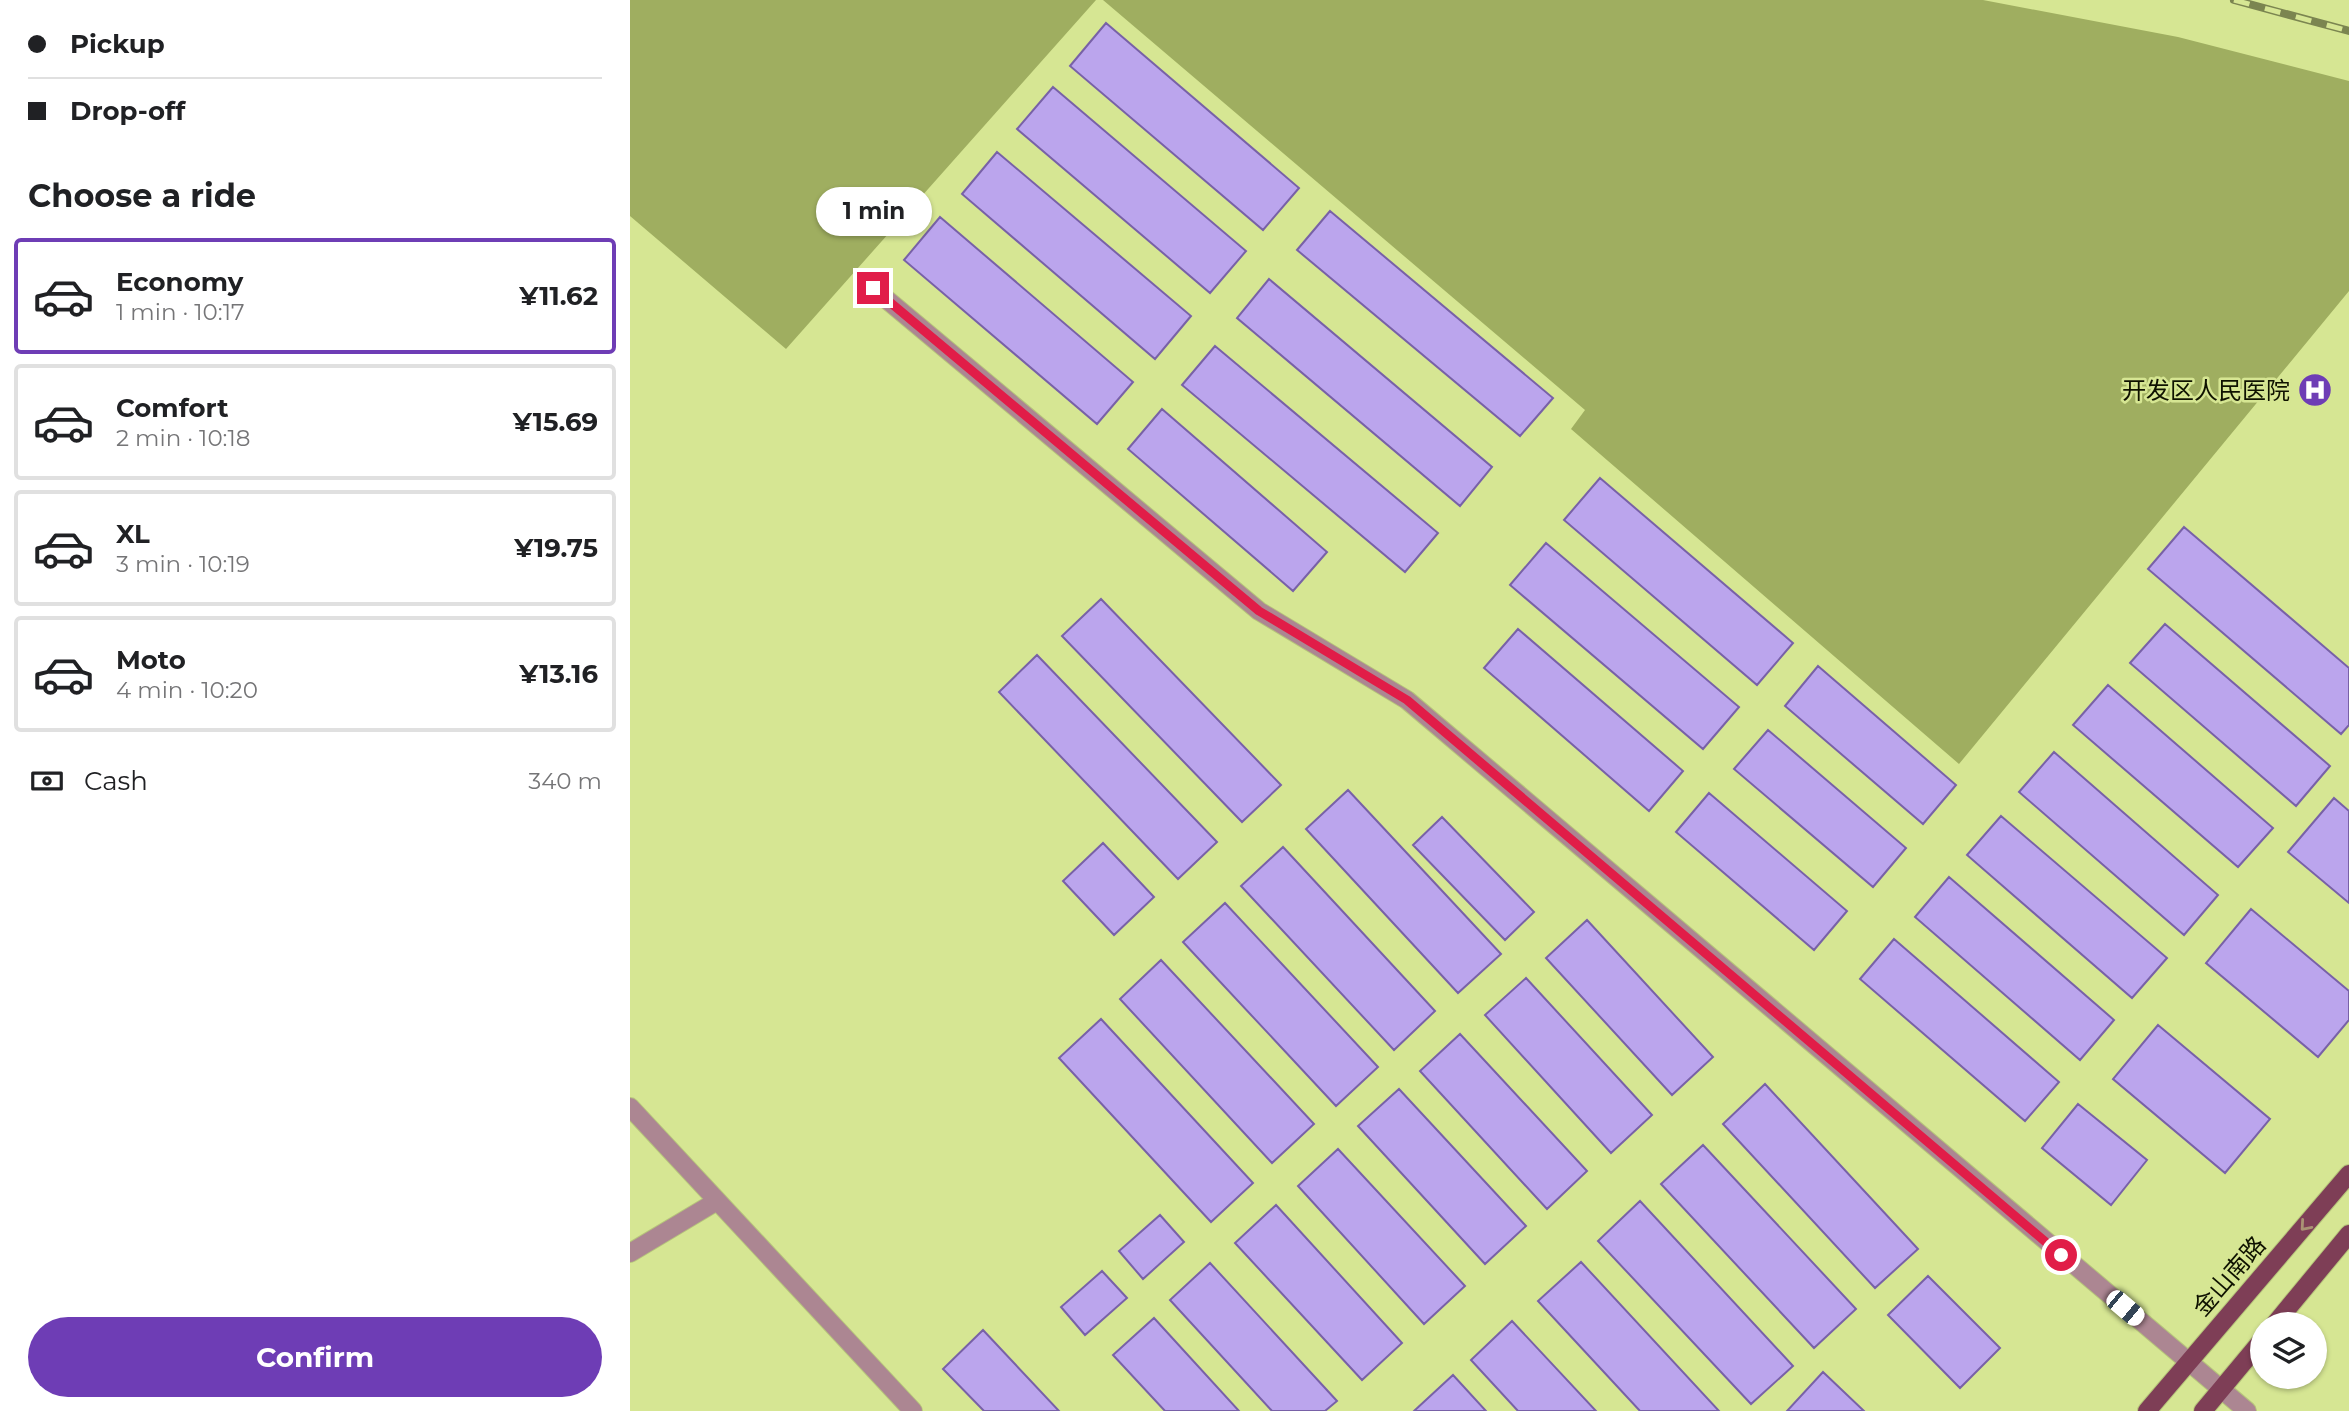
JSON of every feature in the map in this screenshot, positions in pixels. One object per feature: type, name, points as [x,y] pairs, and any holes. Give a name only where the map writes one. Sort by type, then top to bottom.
[{"type":"main road","name":"金山南路","points":[[2147,1411],[2349,1174]]},
{"type":"main road","points":[[2285,1312],[2349,1234]]},
{"type":"main road","points":[[2203,1411],[2250,1355]]},
{"type":"street","points":[[873,288],[1259,611],[1407,700],[2247,1411]]},
{"type":"street","points":[[630,1107],[913,1411]]},
{"type":"street","points":[[630,1254],[718,1201]]},
{"type":"green space","points":[[630,0],[1096,0],[786,349],[630,216]]},
{"type":"green space","points":[[1103,0],[1983,0],[2178,37],[2349,81],[2349,291],[1959,764],[1571,429],[1585,410]]},
{"type":"building","points":[[1106,23],[1299,188],[1263,230],[1070,66]]},
{"type":"building","points":[[1053,87],[1246,251],[1210,293],[1017,129]]},
{"type":"building","points":[[997,152],[1191,316],[1155,359],[962,194]]},
{"type":"building","points":[[1330,211],[1553,398],[1520,436],[1297,250]]},
{"type":"building","points":[[940,217],[1133,382],[1097,424],[904,260]]},
{"type":"building","points":[[1269,279],[1492,467],[1460,506],[1237,318]]},
{"type":"building","points":[[1215,346],[1438,533],[1405,572],[1182,385]]},
{"type":"building","points":[[1162,409],[1327,552],[1293,591],[1128,449]]},
{"type":"building","points":[[1600,478],[1793,643],[1757,685],[1564,520]]},
{"type":"building","points":[[2184,527],[2349,668],[2349,725],[2341,734],[2148,569]]},
{"type":"building","points":[[1546,543],[1739,707],[1703,749],[1510,585]]},
{"type":"building","points":[[1101,599],[1281,785],[1242,822],[1062,636]]},
{"type":"building","points":[[2165,624],[2330,766],[2296,806],[2130,663]]},
{"type":"building","points":[[1518,629],[1683,771],[1649,811],[1484,668]]},
{"type":"building","points":[[1037,655],[1217,842],[1178,879],[999,692]]},
{"type":"building","points":[[1818,666],[1956,785],[1923,824],[1785,706]]},
{"type":"building","points":[[2108,685],[2273,828],[2238,867],[2073,725]]},
{"type":"building","points":[[1768,730],[1906,848],[1873,887],[1734,769]]},
{"type":"building","points":[[2054,752],[2218,895],[2184,935],[2019,792]]},
{"type":"building","points":[[1348,790],[1501,954],[1458,993],[1306,829]]},
{"type":"building","points":[[1709,793],[1847,911],[1814,950],[1676,832]]},
{"type":"building","points":[[2334,798],[2349,811],[2349,903],[2288,852]]},
{"type":"building","points":[[2001,816],[2167,958],[2132,998],[1967,855]]},
{"type":"building","points":[[1442,817],[1534,912],[1505,940],[1413,845]]},
{"type":"building","points":[[1103,843],[1154,897],[1114,935],[1063,881]]},
{"type":"building","points":[[1283,847],[1435,1011],[1394,1050],[1241,886]]},
{"type":"building","points":[[1949,877],[2114,1020],[2080,1060],[1915,917]]},
{"type":"building","points":[[1225,903],[1378,1067],[1336,1106],[1183,942]]},
{"type":"building","points":[[2251,909],[2349,991],[2349,1020],[2318,1057],[2206,963]]},
{"type":"building","points":[[1587,920],[1713,1057],[1672,1095],[1546,958]]},
{"type":"building","points":[[1894,939],[2059,1082],[2025,1121],[1860,979]]},
{"type":"building","points":[[1161,960],[1314,1124],[1272,1163],[1120,999]]},
{"type":"building","points":[[1526,978],[1652,1115],[1611,1153],[1485,1015]]},
{"type":"building","points":[[1101,1019],[1253,1183],[1211,1222],[1059,1058]]},
{"type":"building","points":[[2158,1025],[2270,1119],[2225,1173],[2113,1079]]},
{"type":"building","points":[[1460,1034],[1587,1171],[1547,1209],[1420,1071]]},
{"type":"building","points":[[1765,1084],[1918,1249],[1875,1288],[1723,1124]]},
{"type":"building","points":[[1399,1089],[1526,1226],[1485,1264],[1358,1126]]},
{"type":"building","points":[[2078,1104],[2147,1160],[2111,1205],[2042,1148]]},
{"type":"building","points":[[1703,1145],[1856,1309],[1814,1348],[1661,1184]]},
{"type":"building","points":[[1338,1149],[1465,1286],[1424,1324],[1298,1186]]},
{"type":"building","points":[[1640,1201],[1793,1366],[1751,1404],[1598,1241]]},
{"type":"building","points":[[1276,1205],[1402,1343],[1362,1380],[1235,1243]]},
{"type":"building","points":[[1160,1215],[1184,1242],[1143,1279],[1119,1251]]},
{"type":"building","points":[[1581,1262],[1719,1411],[1640,1411],[1538,1301]]},
{"type":"building","points":[[1210,1263],[1337,1401],[1325,1411],[1272,1411],[1170,1300]]},
{"type":"building","points":[[1102,1271],[1127,1298],[1085,1335],[1061,1307]]},
{"type":"building","points":[[1928,1276],[2000,1348],[1960,1388],[1888,1315]]},
{"type":"building","points":[[1154,1318],[1239,1411],[1165,1411],[1113,1355]]},
{"type":"building","points":[[1512,1321],[1596,1411],[1518,1411],[1471,1360]]},
{"type":"building","points":[[983,1330],[1059,1411],[984,1411],[943,1369]]},
{"type":"building","points":[[1823,1372],[1864,1411],[1787,1411]]},
{"type":"building","points":[[1453,1375],[1486,1411],[1414,1411]]},
{"type":"railway","points":[[2234,0],[2349,31]]},
{"type":"place","name":"开发区人民医院","points":[[2315,390]]},
{"type":"route","points":[[873,288],[1259,611],[1407,700],[2061,1255]]}]
